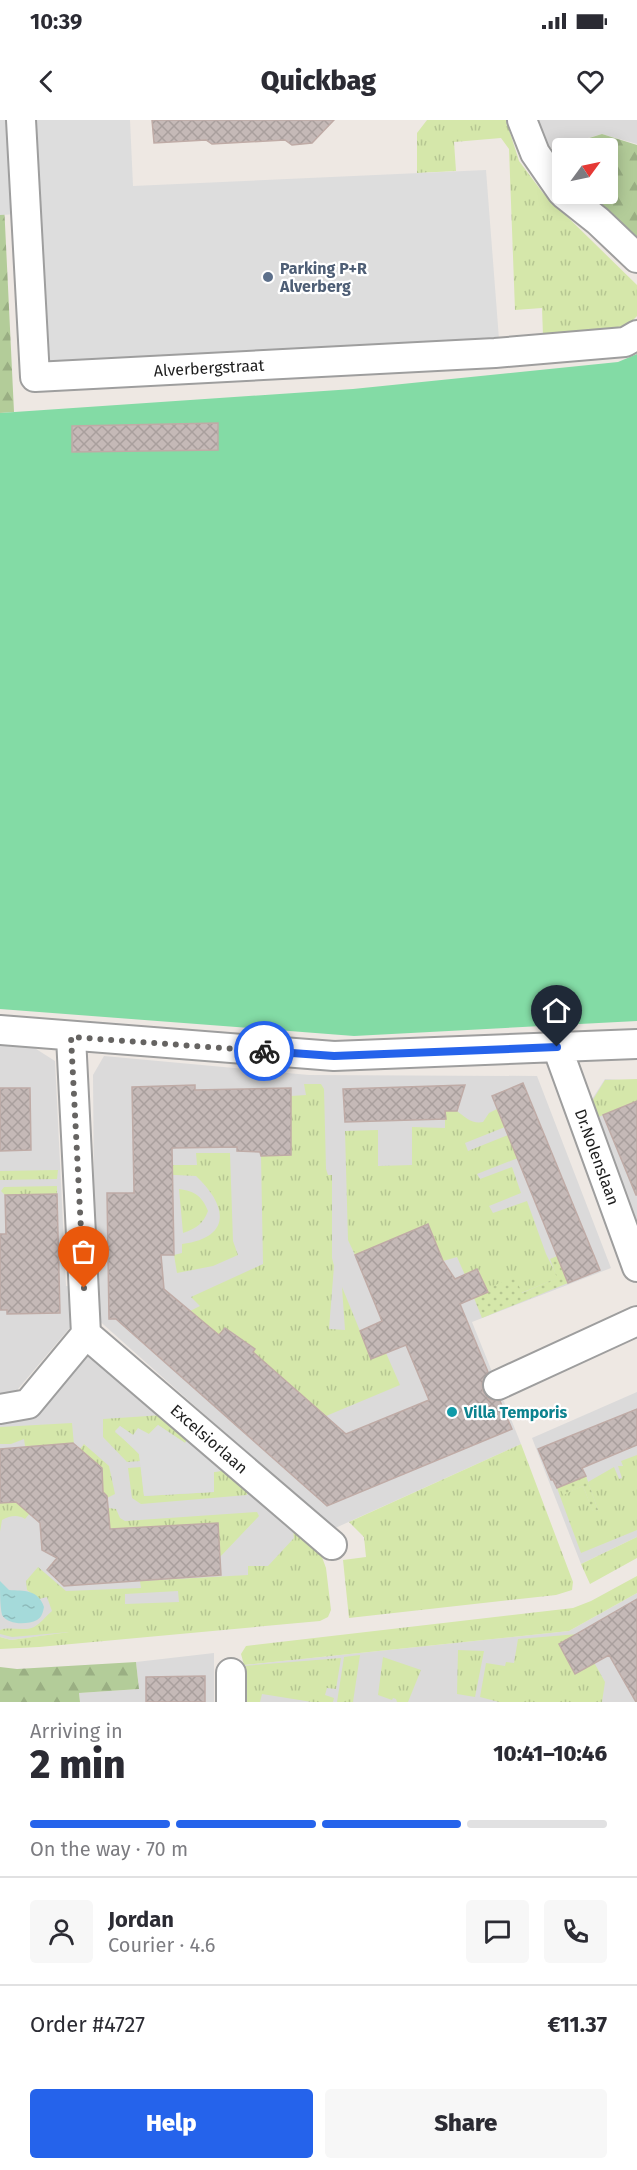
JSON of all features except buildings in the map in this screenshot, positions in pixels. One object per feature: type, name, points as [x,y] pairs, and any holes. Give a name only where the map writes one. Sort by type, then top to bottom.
[{"type":"street","name":"Alverbergstraat","points":[[21,120],[35,376],[495,353],[625,342],[637,335]]},
{"type":"street","points":[[522,120],[535,153],[552,177]]},
{"type":"street","points":[[577,204],[637,258]]},
{"type":"street","points":[[0,1030],[334,1056],[637,1044]]},
{"type":"street","points":[[0,1409],[28,1404],[86,1334],[71,1037]]},
{"type":"street","name":"Dr.Nolenslaan","points":[[557,1047],[637,1267]]},
{"type":"street","points":[[498,1385],[637,1322]]},
{"type":"street","name":"Excelsiorlaan","points":[[86,1334],[332,1545]]},
{"type":"street","points":[[231,1673],[231,1702]]},
{"type":"shaded area","name":"Parking P+R Alverberg","points":[[0,120],[130,120],[133,186],[486,170],[499,339],[47,365],[38,213],[0,215]]},
{"type":"shaded area","points":[[525,120],[637,120],[637,144],[602,134],[588,138],[552,138],[552,148],[535,153]]},
{"type":"shaded area","points":[[0,1045],[33,1047],[55,1061],[66,1286],[73,1287],[73,1324],[7,1402],[0,1402]]},
{"type":"shaded area","points":[[104,1056],[309,1075],[537,1076],[611,1268],[472,1322],[521,1444],[333,1529],[95,1317],[93,1075]]},
{"type":"shaded area","points":[[605,1079],[637,1081],[637,1224],[589,1104]]},
{"type":"shaded area","points":[[85,1346],[293,1530],[301,1568],[295,1602],[11,1640],[0,1637],[0,1419]]},
{"type":"shaded area","points":[[637,1392],[637,1537],[581,1564],[532,1438]]},
{"type":"shaded area","points":[[158,1425],[185,1443],[189,1438],[227,1470],[214,1472],[214,1492],[144,1496],[139,1454],[115,1431],[120,1426],[133,1435],[138,1428],[149,1434]]},
{"type":"shaded area","points":[[637,1593],[637,1702],[244,1702],[244,1665],[569,1631]]},
{"type":"shaded area","points":[[214,1653],[214,1702],[80,1702],[79,1693],[139,1689],[136,1662]]},
{"type":"green space","points":[[0,120],[14,412],[0,413]]},
{"type":"green space","points":[[427,120],[506,120],[519,161],[543,193],[637,285],[637,316],[624,329],[543,336],[542,308],[515,310],[509,149],[501,138],[454,142],[456,171],[417,173],[417,133]]},
{"type":"green space","points":[[602,134],[615,138],[589,138]]},
{"type":"green space","points":[[618,139],[637,145],[637,239],[602,204],[618,204]]},
{"type":"green space","points":[[637,354],[637,1021],[354,1036],[0,1009],[0,413],[353,389],[618,362]]},
{"type":"green space","points":[[637,1079],[637,1101],[596,1118],[591,1103],[605,1080]]},
{"type":"green space","points":[[304,1084],[321,1084],[324,1089],[326,1169],[328,1175],[332,1175],[332,1258],[334,1266],[329,1329],[345,1330],[342,1287],[371,1358],[386,1353],[400,1385],[326,1416],[253,1352],[255,1349],[232,1332],[218,1336],[190,1311],[200,1306],[191,1297],[263,1264],[261,1156],[291,1155],[291,1096],[306,1095]]},
{"type":"green space","points":[[497,1109],[505,1127],[465,1143],[468,1151],[508,1135],[518,1158],[477,1174],[480,1179],[512,1167],[521,1193],[489,1206],[493,1213],[527,1201],[546,1254],[558,1278],[521,1293],[486,1289],[478,1269],[465,1275],[457,1257],[443,1261],[428,1224],[355,1255],[348,1240],[345,1131],[378,1130],[378,1166],[412,1165],[412,1127],[445,1128],[445,1111],[457,1111],[472,1121],[483,1122],[489,1113]]},
{"type":"green space","points":[[196,1153],[230,1153],[233,1241],[238,1255],[213,1266],[177,1273],[174,1255],[182,1253],[182,1244],[199,1240],[217,1227],[220,1218],[219,1208],[196,1176],[154,1174],[154,1165],[197,1165]]},
{"type":"green space","points":[[58,1170],[57,1179],[0,1180],[0,1171]]},
{"type":"green space","points":[[57,1186],[57,1194],[5,1195],[1,1191],[4,1187]]},
{"type":"green space","points":[[179,1189],[197,1195],[208,1211],[199,1225],[183,1233]]},
{"type":"green space","points":[[557,1256],[568,1283],[482,1318],[474,1298],[486,1289],[515,1277],[522,1293],[557,1278],[550,1259]]},
{"type":"green space","points":[[163,1415],[189,1438],[185,1443],[158,1425],[149,1434],[133,1435],[120,1426],[115,1432],[139,1454],[140,1461],[127,1462],[103,1437],[103,1419]]},
{"type":"green space","points":[[72,1423],[74,1445],[25,1446],[24,1439],[11,1444],[0,1444],[0,1427]]},
{"type":"green space","points":[[84,1444],[109,1466],[115,1494],[107,1498],[103,1492],[102,1468],[80,1449]]},
{"type":"green space","points":[[521,1444],[573,1582],[572,1590],[556,1595],[349,1618],[343,1560],[366,1557],[364,1537],[349,1522]]},
{"type":"green space","points":[[637,1455],[637,1530],[581,1553],[557,1488],[560,1487],[564,1494],[583,1486],[593,1511],[598,1510],[588,1482],[614,1467],[619,1479],[622,1478],[618,1466],[623,1466],[621,1461]]},
{"type":"green space","points":[[141,1467],[144,1496],[214,1492],[214,1472],[227,1470],[247,1488],[247,1495],[141,1504],[132,1498],[128,1468]]},
{"type":"green space","points":[[586,1476],[598,1510],[593,1512],[583,1486],[563,1495],[560,1487]]},
{"type":"green space","points":[[25,1502],[30,1513],[25,1519],[14,1516],[2,1520],[0,1532],[0,1503]]},
{"type":"green space","points":[[108,1508],[116,1509],[120,1518],[125,1521],[257,1512],[259,1516],[220,1557],[218,1523],[111,1529],[105,1524]]},
{"type":"green space","points":[[293,1530],[322,1557],[326,1568],[331,1610],[328,1617],[320,1621],[0,1649],[0,1637],[11,1640],[69,1632],[12,1637],[0,1634],[0,1630],[4,1629],[34,1627],[52,1611],[47,1597],[39,1599],[27,1590],[26,1581],[38,1567],[66,1591],[141,1588],[140,1581],[248,1575],[248,1566],[268,1566],[294,1538]],"holes":[[[178,1591],[179,1602],[125,1604],[125,1594]]]},
{"type":"green space","points":[[637,1537],[637,1558],[590,1584],[581,1564]]},
{"type":"green space","points":[[637,1576],[637,1593],[569,1631],[244,1665],[241,1654],[246,1646],[573,1608]]},
{"type":"green space","points":[[578,1634],[605,1682],[602,1702],[499,1702],[480,1697],[486,1663],[505,1666],[506,1662],[514,1663],[518,1639]]},
{"type":"green space","points":[[458,1650],[484,1651],[475,1697],[457,1694]]},
{"type":"green space","points":[[360,1655],[353,1702],[337,1702],[344,1657]]},
{"type":"green space","points":[[383,1657],[421,1670],[408,1702],[397,1702],[396,1699],[392,1700],[378,1695]]},
{"type":"green space","points":[[341,1658],[336,1689],[327,1688],[325,1695],[334,1698],[333,1702],[312,1702],[262,1694],[260,1702],[243,1702],[243,1666]]},
{"type":"green space","points":[[136,1662],[139,1689],[79,1693],[80,1702],[0,1702],[0,1667],[17,1669]]},
{"type":"water","points":[[0,1581],[9,1590],[30,1592],[38,1597],[44,1607],[40,1617],[33,1622],[23,1623],[9,1621],[5,1618],[1,1611]]},
{"type":"way so far","points":[[84,1288],[71,1037],[264,1051]]},
{"type":"place","name":"Parking P+R Alverberg","points":[[268,277]]},
{"type":"place","name":"Villa Temporis","points":[[452,1412]]},
{"type":"route","points":[[264,1051],[334,1056],[557,1047]]}]
